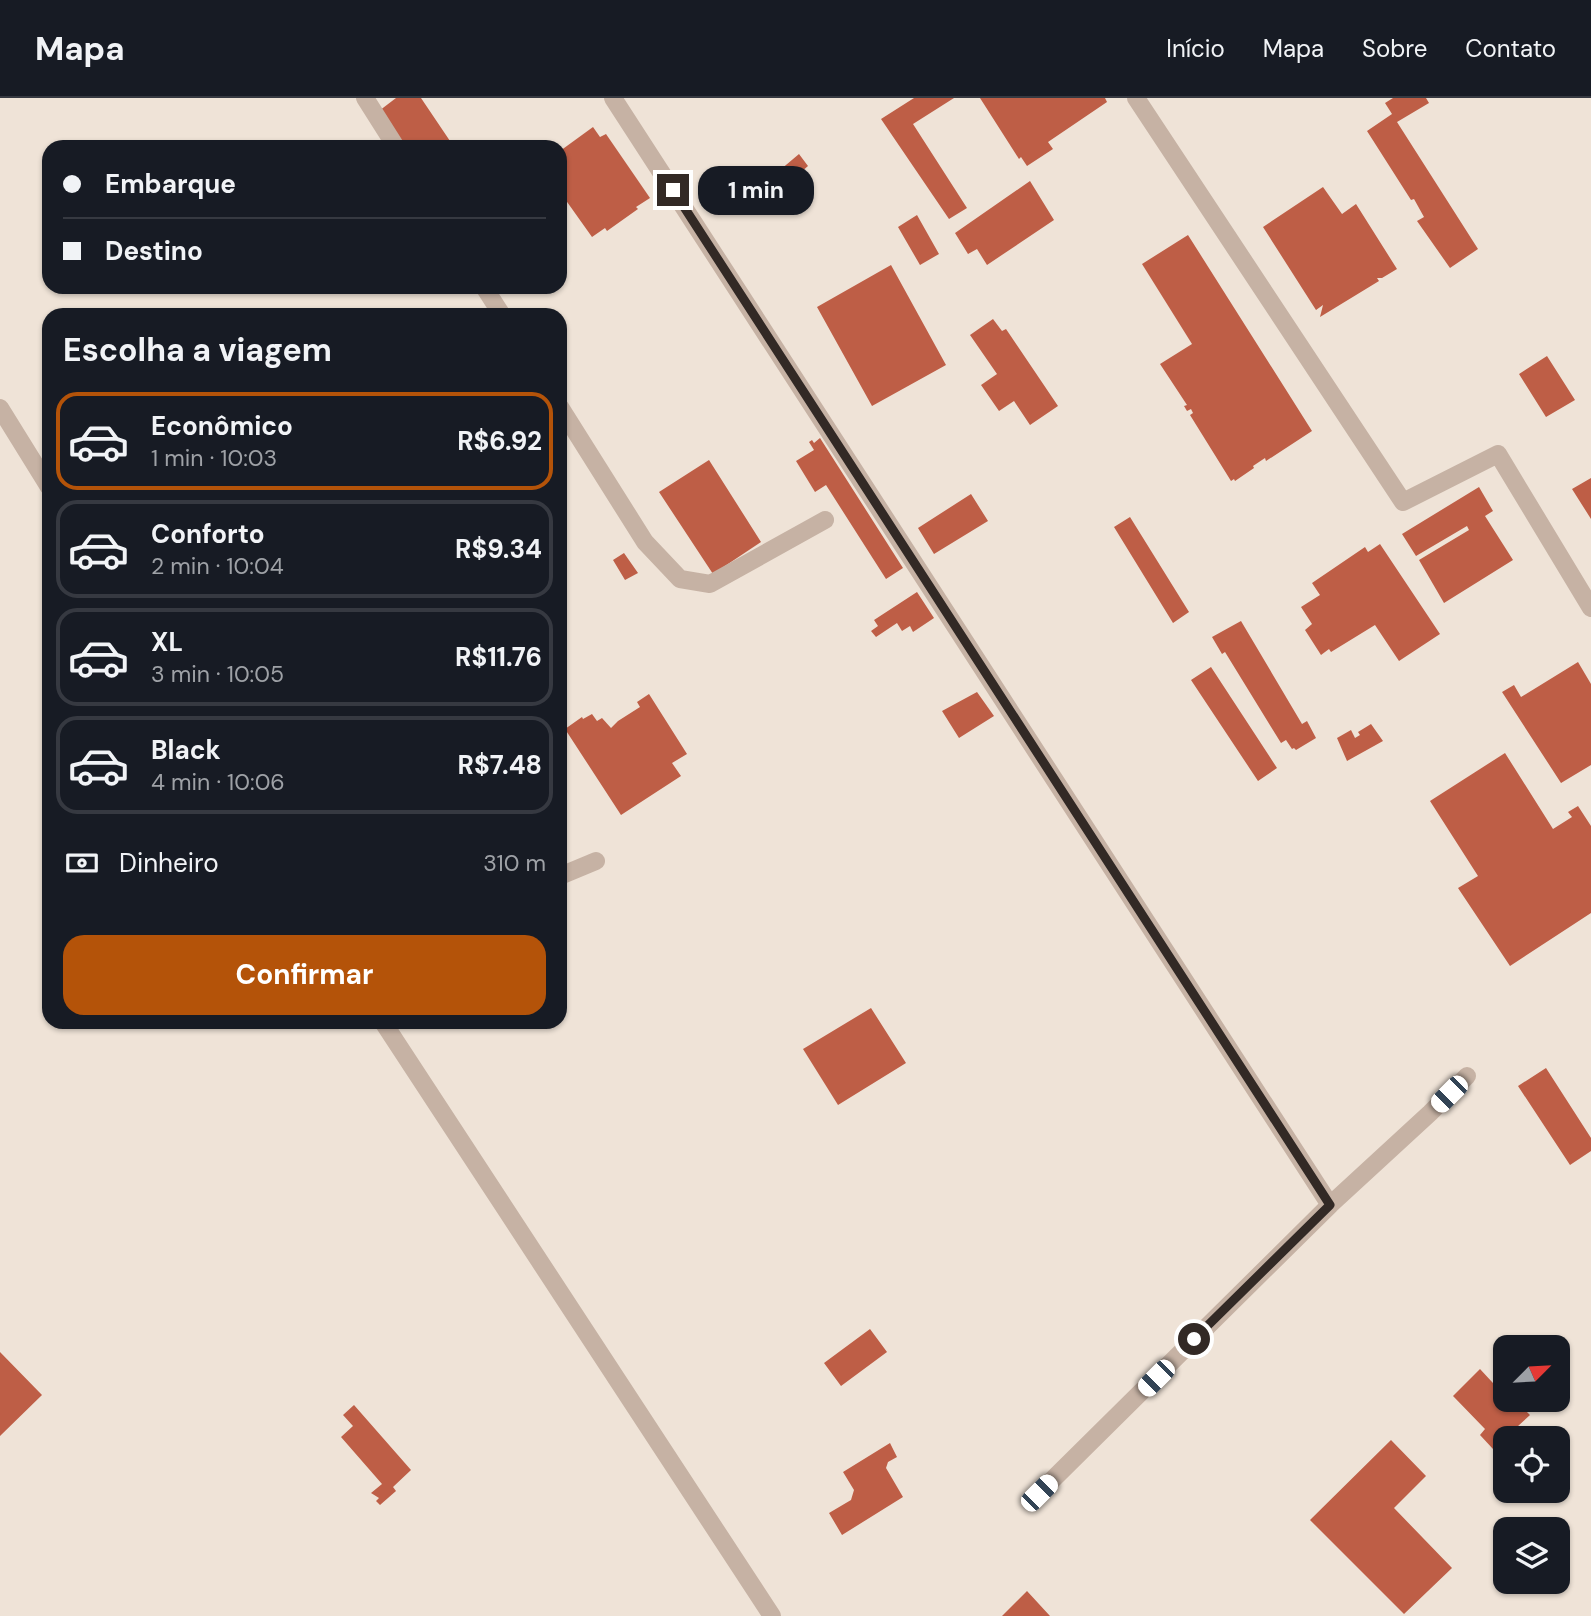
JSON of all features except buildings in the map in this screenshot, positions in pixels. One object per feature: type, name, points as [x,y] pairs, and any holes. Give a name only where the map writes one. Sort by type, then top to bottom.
[{"type":"street","points":[[365,98],[392,140]]},
{"type":"street","points":[[613,98],[1330,1205]]},
{"type":"street","points":[[1136,98],[1402,502],[1498,454],[1591,608]]},
{"type":"street","points":[[0,408],[42,476]]},
{"type":"street","points":[[567,418],[645,542],[680,579],[710,584],[825,520]]},
{"type":"street","points":[[567,873],[596,861]]},
{"type":"street","points":[[388,1029],[772,1616]]},
{"type":"street","points":[[1039,1493],[1330,1205],[1467,1076]]},
{"type":"route","points":[[673,190],[1330,1205],[1194,1339]]}]
